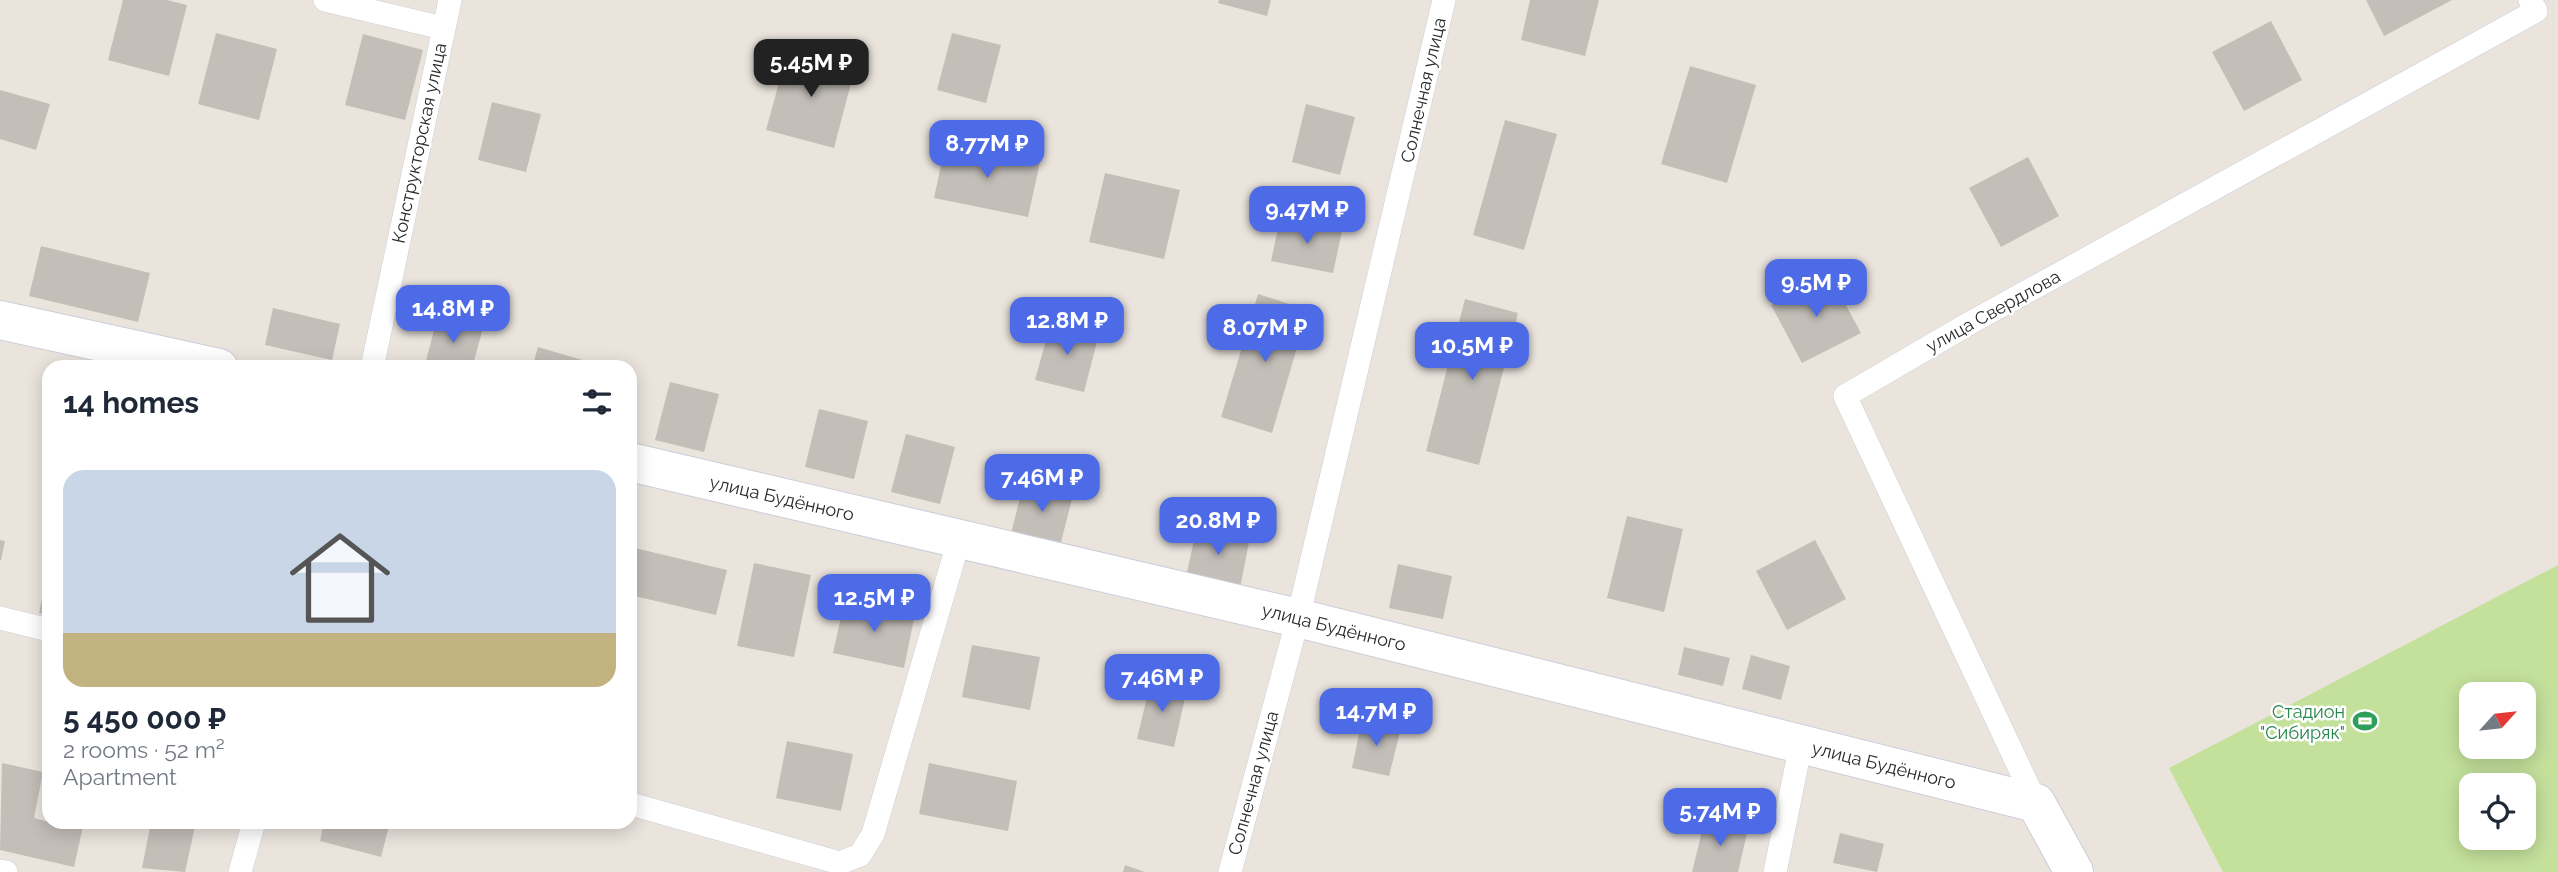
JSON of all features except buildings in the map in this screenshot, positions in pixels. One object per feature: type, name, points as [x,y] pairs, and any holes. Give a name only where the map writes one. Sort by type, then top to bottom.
[{"type":"street","points":[[0,320],[182,360]]},
{"type":"street","name":"улица Будённого","points":[[637,464],[1298,618],[2036,803]]},
{"type":"street","points":[[2036,803],[2074,872]]},
{"type":"lane","points":[[325,0],[443,28]]},
{"type":"lane","name":"Конструкторская улица","points":[[374,360],[450,0]]},
{"type":"lane","name":"Солнечная улица","points":[[1230,872],[1298,618],[1444,0]]},
{"type":"lane","name":"улица Свердлова","points":[[2036,803],[1845,396],[2533,5]]},
{"type":"lane","points":[[637,806],[840,863],[860,855],[873,834],[959,540]]},
{"type":"lane","points":[[0,618],[42,628]]},
{"type":"lane","points":[[1775,872],[1801,744]]},
{"type":"lane","points":[[240,872],[252,829]]},
{"type":"lane","points":[[0,871],[6,872]]},
{"type":"green space","name":"Стадион \"Сибиряк\"","points":[[2558,565],[2558,872],[2223,872],[2169,768]]},
{"type":"place","name":"Стадион \"Сибиряк\"","points":[[2365,721]]}]
